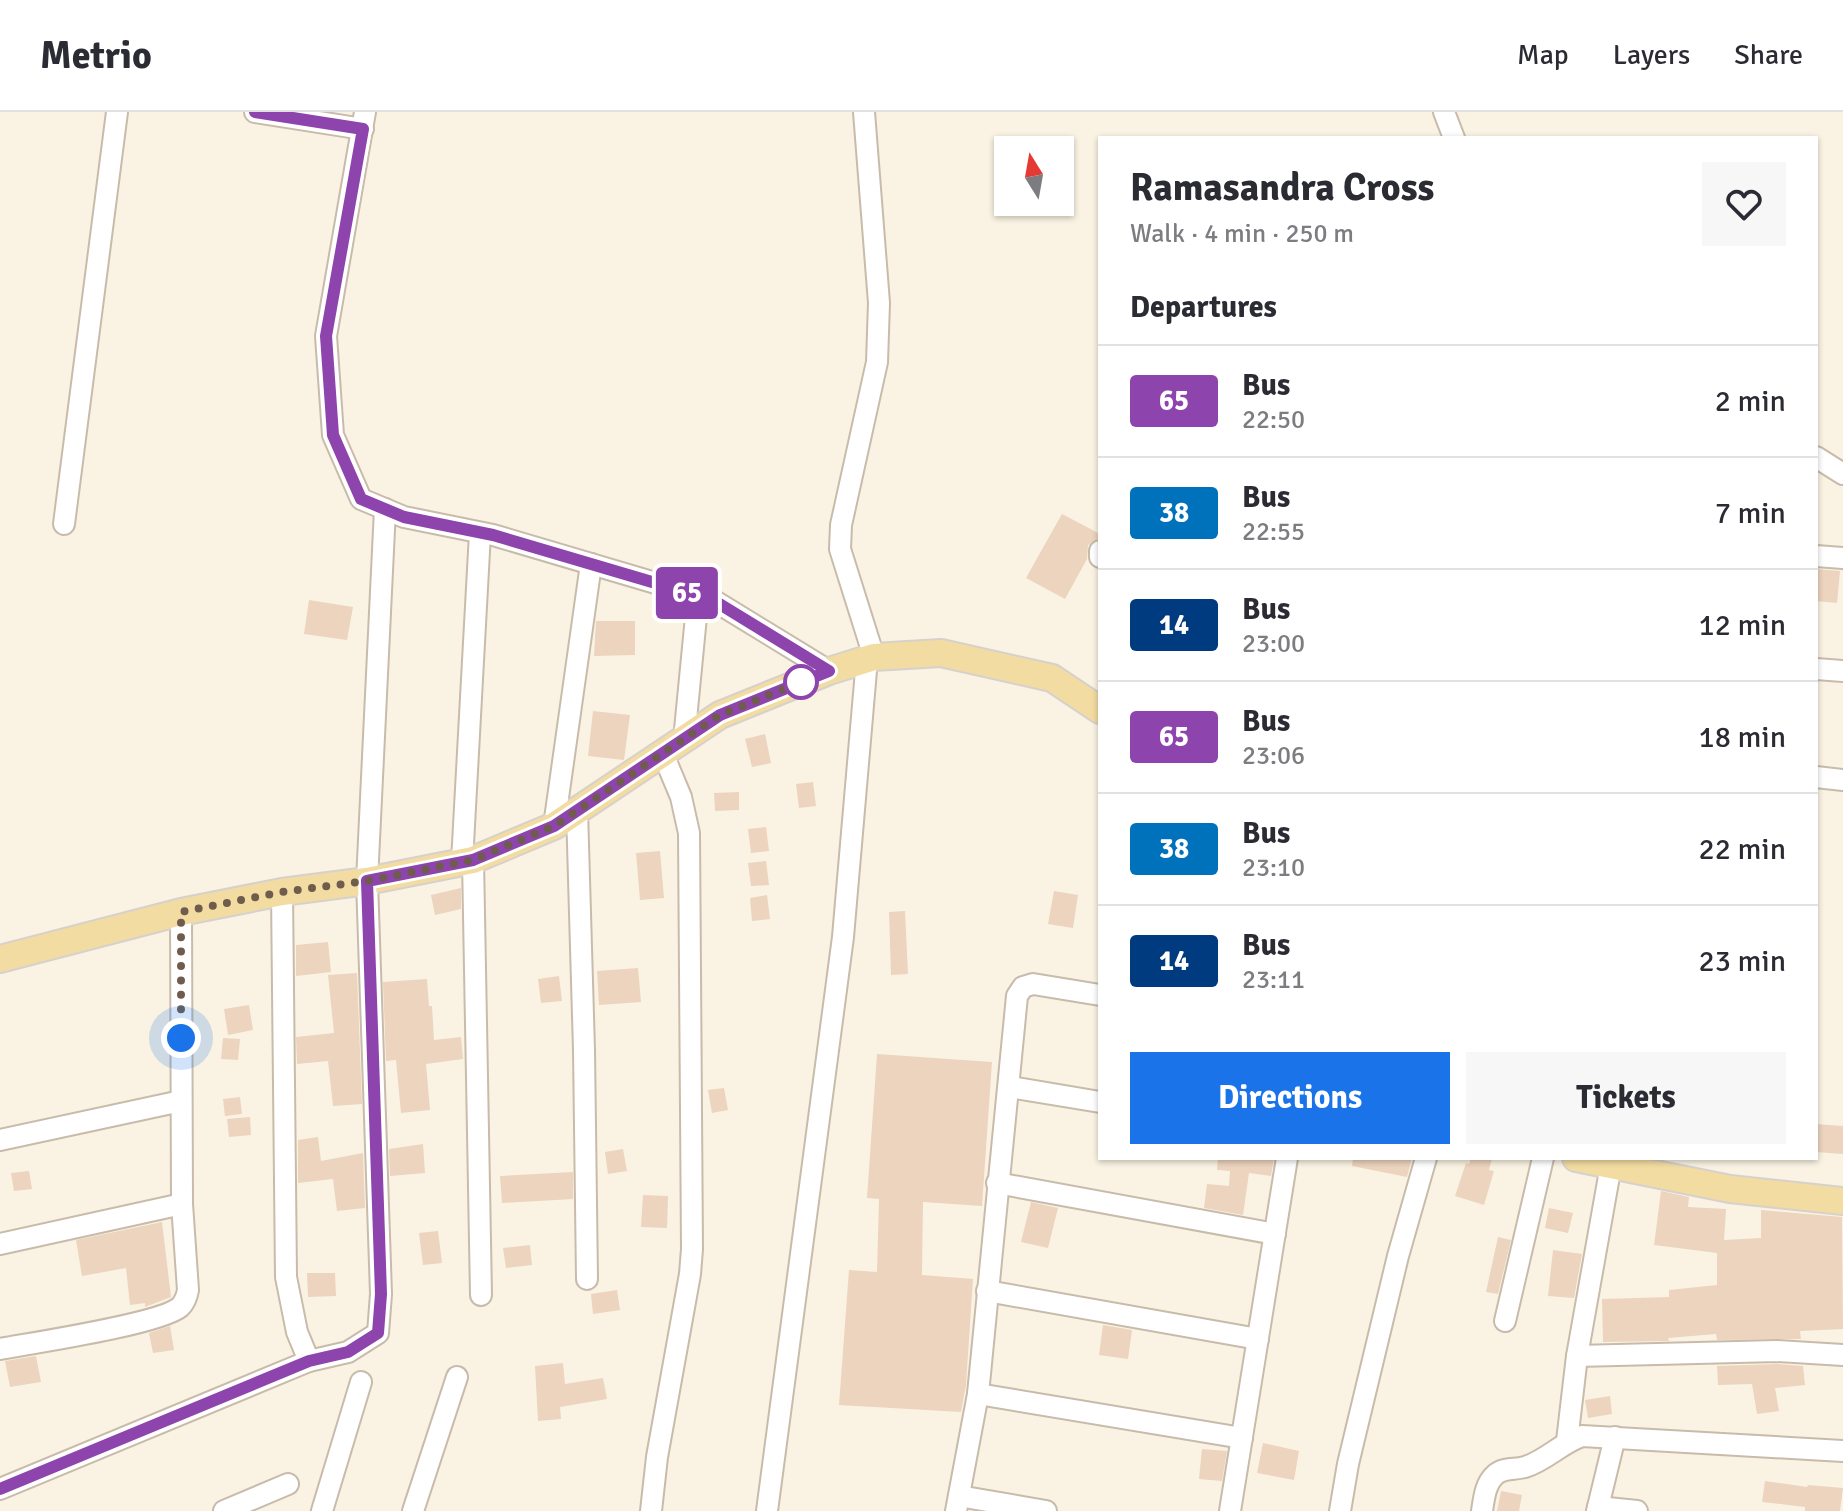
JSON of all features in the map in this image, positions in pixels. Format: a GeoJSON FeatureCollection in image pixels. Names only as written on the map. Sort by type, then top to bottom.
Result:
{"type":"FeatureCollection","features":[{"type":"Feature","properties":{"kind":"main road"},"geometry":{"type":"LineString","coordinates":[[0,959],[181,912],[468,861],[554,826],[720,715],[829,671],[871,658],[941,653],[1052,678],[1098,709]]}},
{"type":"Feature","properties":{"kind":"main road"},"geometry":{"type":"LineString","coordinates":[[1586,1160],[1730,1189],[1843,1201]]}},
{"type":"Feature","properties":{"kind":"street"},"geometry":{"type":"LineString","coordinates":[[64,524],[117,112]]}},
{"type":"Feature","properties":{"kind":"street"},"geometry":{"type":"LineString","coordinates":[[255,112],[364,120],[326,336],[333,435],[361,499],[404,517],[480,533],[713,600],[829,671]]}},
{"type":"Feature","properties":{"kind":"street"},"geometry":{"type":"LineString","coordinates":[[767,1511],[843,937],[871,658],[840,549],[841,525],[877,362],[879,303],[864,112]]}},
{"type":"Feature","properties":{"kind":"street"},"geometry":{"type":"LineString","coordinates":[[1444,112],[1453,136]]}},
{"type":"Feature","properties":{"kind":"street"},"geometry":{"type":"LineString","coordinates":[[1818,458],[1843,474]]}},
{"type":"Feature","properties":{"kind":"street"},"geometry":{"type":"LineString","coordinates":[[0,1489],[309,1361],[348,1352],[378,1333],[381,1294],[367,881],[385,509]]}},
{"type":"Feature","properties":{"kind":"street"},"geometry":{"type":"LineString","coordinates":[[480,533],[468,861],[481,1295]]}},
{"type":"Feature","properties":{"kind":"street"},"geometry":{"type":"LineString","coordinates":[[1818,556],[1843,558]]}},
{"type":"Feature","properties":{"kind":"street"},"geometry":{"type":"LineString","coordinates":[[554,826],[591,564]]}},
{"type":"Feature","properties":{"kind":"street"},"geometry":{"type":"LineString","coordinates":[[651,1511],[657,1457],[692,1249],[689,833],[673,747],[698,596]]}},
{"type":"Feature","properties":{"kind":"street"},"geometry":{"type":"LineString","coordinates":[[1818,669],[1843,671]]}},
{"type":"Feature","properties":{"kind":"street"},"geometry":{"type":"LineString","coordinates":[[1818,777],[1843,780]]}},
{"type":"Feature","properties":{"kind":"street"},"geometry":{"type":"LineString","coordinates":[[577,810],[587,1279]]}},
{"type":"Feature","properties":{"kind":"street"},"geometry":{"type":"LineString","coordinates":[[282,892],[286,1277],[297,1332],[309,1361]]}},
{"type":"Feature","properties":{"kind":"street"},"geometry":{"type":"LineString","coordinates":[[0,1349],[148,1319],[181,1306],[188,1290],[182,1204],[181,912]]}},
{"type":"Feature","properties":{"kind":"street"},"geometry":{"type":"LineString","coordinates":[[1046,1511],[957,1504],[978,1394],[1017,996],[1020,990],[1033,984],[1098,995]]}},
{"type":"Feature","properties":{"kind":"street"},"geometry":{"type":"LineString","coordinates":[[1010,1087],[1098,1102]]}},
{"type":"Feature","properties":{"kind":"street"},"geometry":{"type":"LineString","coordinates":[[0,1140],[181,1101]]}},
{"type":"Feature","properties":{"kind":"street"},"geometry":{"type":"LineString","coordinates":[[1230,1511],[1287,1160]]}},
{"type":"Feature","properties":{"kind":"street"},"geometry":{"type":"LineString","coordinates":[[1340,1511],[1348,1464],[1398,1256],[1425,1160]]}},
{"type":"Feature","properties":{"kind":"street"},"geometry":{"type":"LineString","coordinates":[[1505,1321],[1543,1160]]}},
{"type":"Feature","properties":{"kind":"street"},"geometry":{"type":"LineString","coordinates":[[1567,1441],[1577,1356],[1611,1165]]}},
{"type":"Feature","properties":{"kind":"street"},"geometry":{"type":"LineString","coordinates":[[997,1183],[1275,1234]]}},
{"type":"Feature","properties":{"kind":"street"},"geometry":{"type":"LineString","coordinates":[[0,1244],[182,1204]]}},
{"type":"Feature","properties":{"kind":"street"},"geometry":{"type":"LineString","coordinates":[[987,1291],[1258,1339]]}},
{"type":"Feature","properties":{"kind":"street"},"geometry":{"type":"LineString","coordinates":[[1577,1356],[1777,1351],[1843,1355]]}},
{"type":"Feature","properties":{"kind":"street"},"geometry":{"type":"LineString","coordinates":[[413,1511],[457,1377]]}},
{"type":"Feature","properties":{"kind":"street"},"geometry":{"type":"LineString","coordinates":[[322,1511],[361,1382]]}},
{"type":"Feature","properties":{"kind":"street"},"geometry":{"type":"LineString","coordinates":[[978,1394],[1242,1438]]}},
{"type":"Feature","properties":{"kind":"street"},"geometry":{"type":"LineString","coordinates":[[1482,1511],[1486,1490],[1493,1476],[1500,1471],[1526,1467],[1558,1450],[1567,1441],[1582,1436],[1843,1451]]}},
{"type":"Feature","properties":{"kind":"street"},"geometry":{"type":"LineString","coordinates":[[1615,1437],[1597,1509],[1637,1511]]}},
{"type":"Feature","properties":{"kind":"street"},"geometry":{"type":"LineString","coordinates":[[224,1511],[288,1484]]}},
{"type":"Feature","properties":{"kind":"building"},"geometry":{"type":"Polygon","coordinates":[[[1062,514],[1098,533],[1098,539],[1088,545],[1087,559],[1065,599],[1026,578],[1062,514]]]}},
{"type":"Feature","properties":{"kind":"building"},"geometry":{"type":"Polygon","coordinates":[[[1818,569],[1840,571],[1837,603],[1818,601],[1818,569]]]}},
{"type":"Feature","properties":{"kind":"building"},"geometry":{"type":"Polygon","coordinates":[[[309,600],[353,607],[347,640],[304,634],[309,600]]]}},
{"type":"Feature","properties":{"kind":"building"},"geometry":{"type":"Polygon","coordinates":[[[596,621],[635,621],[635,655],[594,656],[596,621]]]}},
{"type":"Feature","properties":{"kind":"building"},"geometry":{"type":"Polygon","coordinates":[[[593,711],[630,715],[624,760],[588,756],[593,711]]]}},
{"type":"Feature","properties":{"kind":"building"},"geometry":{"type":"Polygon","coordinates":[[[765,734],[771,763],[752,767],[745,739],[765,734]]]}},
{"type":"Feature","properties":{"kind":"building"},"geometry":{"type":"Polygon","coordinates":[[[813,782],[816,806],[799,808],[796,784],[813,782]]]}},
{"type":"Feature","properties":{"kind":"building"},"geometry":{"type":"Polygon","coordinates":[[[739,792],[739,810],[715,811],[714,793],[739,792]]]}},
{"type":"Feature","properties":{"kind":"building"},"geometry":{"type":"Polygon","coordinates":[[[766,827],[769,851],[751,853],[748,829],[766,827]]]}},
{"type":"Feature","properties":{"kind":"building"},"geometry":{"type":"Polygon","coordinates":[[[660,851],[664,898],[640,900],[636,853],[660,851]]]}},
{"type":"Feature","properties":{"kind":"building"},"geometry":{"type":"Polygon","coordinates":[[[766,861],[769,885],[751,886],[748,863],[766,861]]]}},
{"type":"Feature","properties":{"kind":"building"},"geometry":{"type":"Polygon","coordinates":[[[461,888],[461,909],[435,915],[431,895],[461,888]]]}},
{"type":"Feature","properties":{"kind":"building"},"geometry":{"type":"Polygon","coordinates":[[[1054,891],[1078,895],[1073,928],[1048,924],[1054,891]]]}},
{"type":"Feature","properties":{"kind":"building"},"geometry":{"type":"Polygon","coordinates":[[[767,895],[770,919],[752,921],[750,898],[767,895]]]}},
{"type":"Feature","properties":{"kind":"building"},"geometry":{"type":"Polygon","coordinates":[[[905,911],[908,974],[891,975],[889,912],[905,911]]]}},
{"type":"Feature","properties":{"kind":"building"},"geometry":{"type":"Polygon","coordinates":[[[328,942],[331,972],[296,976],[296,945],[328,942]]]}},
{"type":"Feature","properties":{"kind":"building"},"geometry":{"type":"Polygon","coordinates":[[[638,968],[641,1002],[599,1005],[597,971],[638,968]]]}},
{"type":"Feature","properties":{"kind":"building"},"geometry":{"type":"Polygon","coordinates":[[[357,973],[362,1104],[333,1106],[328,1061],[297,1064],[296,1037],[334,1033],[328,975],[357,973]]]}},
{"type":"Feature","properties":{"kind":"building"},"geometry":{"type":"Polygon","coordinates":[[[559,976],[562,1001],[541,1003],[538,979],[559,976]]]}},
{"type":"Feature","properties":{"kind":"building"},"geometry":{"type":"Polygon","coordinates":[[[427,979],[434,1040],[461,1037],[463,1059],[426,1064],[430,1110],[401,1113],[396,1060],[386,1061],[383,982],[427,979]]]}},
{"type":"Feature","properties":{"kind":"building"},"geometry":{"type":"Polygon","coordinates":[[[249,1005],[253,1030],[228,1035],[224,1009],[249,1005]]]}},
{"type":"Feature","properties":{"kind":"building"},"geometry":{"type":"Polygon","coordinates":[[[223,1038],[240,1039],[238,1060],[221,1059],[223,1038]]]}},
{"type":"Feature","properties":{"kind":"building"},"geometry":{"type":"Polygon","coordinates":[[[877,1054],[992,1062],[982,1206],[923,1202],[922,1275],[973,1279],[966,1385],[961,1412],[839,1405],[849,1270],[877,1272],[879,1199],[867,1198],[877,1054]]]}},
{"type":"Feature","properties":{"kind":"building"},"geometry":{"type":"Polygon","coordinates":[[[724,1088],[728,1110],[712,1113],[708,1090],[724,1088]]]}},
{"type":"Feature","properties":{"kind":"building"},"geometry":{"type":"Polygon","coordinates":[[[240,1097],[242,1114],[225,1116],[223,1099],[240,1097]]]}},
{"type":"Feature","properties":{"kind":"building"},"geometry":{"type":"Polygon","coordinates":[[[250,1117],[251,1135],[229,1137],[227,1119],[250,1117]]]}},
{"type":"Feature","properties":{"kind":"building"},"geometry":{"type":"Polygon","coordinates":[[[1818,1124],[1843,1126],[1843,1154],[1818,1152],[1818,1124]]]}},
{"type":"Feature","properties":{"kind":"building"},"geometry":{"type":"Polygon","coordinates":[[[318,1137],[321,1161],[363,1153],[365,1208],[337,1211],[333,1179],[298,1183],[298,1140],[318,1137]]]}},
{"type":"Feature","properties":{"kind":"building"},"geometry":{"type":"Polygon","coordinates":[[[423,1144],[425,1173],[390,1176],[389,1149],[423,1144]]]}},
{"type":"Feature","properties":{"kind":"building"},"geometry":{"type":"Polygon","coordinates":[[[623,1149],[627,1171],[608,1174],[605,1152],[623,1149]]]}},
{"type":"Feature","properties":{"kind":"building"},"geometry":{"type":"Polygon","coordinates":[[[1218,1160],[1274,1160],[1271,1176],[1249,1173],[1243,1215],[1204,1208],[1207,1184],[1229,1186],[1230,1171],[1217,1170],[1218,1160]]]}},
{"type":"Feature","properties":{"kind":"building"},"geometry":{"type":"Polygon","coordinates":[[[1353,1160],[1411,1160],[1407,1177],[1352,1166],[1353,1160]]]}},
{"type":"Feature","properties":{"kind":"building"},"geometry":{"type":"Polygon","coordinates":[[[1470,1160],[1492,1160],[1489,1170],[1494,1171],[1484,1205],[1455,1196],[1466,1163],[1469,1164],[1470,1160]]]}},
{"type":"Feature","properties":{"kind":"building"},"geometry":{"type":"Polygon","coordinates":[[[29,1171],[32,1189],[14,1191],[11,1173],[29,1171]]]}},
{"type":"Feature","properties":{"kind":"building"},"geometry":{"type":"Polygon","coordinates":[[[573,1172],[573,1199],[502,1203],[500,1176],[573,1172]]]}},
{"type":"Feature","properties":{"kind":"building"},"geometry":{"type":"Polygon","coordinates":[[[1661,1191],[1689,1197],[1688,1207],[1726,1209],[1724,1240],[1761,1238],[1761,1210],[1842,1217],[1843,1329],[1800,1331],[1801,1339],[1717,1340],[1716,1334],[1668,1338],[1669,1341],[1603,1342],[1602,1299],[1669,1297],[1669,1290],[1717,1285],[1717,1253],[1654,1245],[1661,1191]]]}},
{"type":"Feature","properties":{"kind":"building"},"geometry":{"type":"Polygon","coordinates":[[[643,1195],[668,1196],[667,1228],[641,1227],[643,1195]]]}},
{"type":"Feature","properties":{"kind":"building"},"geometry":{"type":"Polygon","coordinates":[[[1031,1202],[1058,1208],[1048,1248],[1021,1242],[1031,1202]]]}},
{"type":"Feature","properties":{"kind":"building"},"geometry":{"type":"Polygon","coordinates":[[[1549,1208],[1573,1213],[1568,1233],[1545,1228],[1549,1208]]]}},
{"type":"Feature","properties":{"kind":"building"},"geometry":{"type":"Polygon","coordinates":[[[162,1222],[171,1297],[145,1307],[145,1303],[130,1305],[126,1268],[82,1276],[76,1240],[162,1222]]]}},
{"type":"Feature","properties":{"kind":"building"},"geometry":{"type":"Polygon","coordinates":[[[438,1231],[442,1263],[423,1265],[419,1233],[438,1231]]]}},
{"type":"Feature","properties":{"kind":"building"},"geometry":{"type":"Polygon","coordinates":[[[1498,1237],[1511,1240],[1498,1294],[1486,1292],[1498,1237]]]}},
{"type":"Feature","properties":{"kind":"building"},"geometry":{"type":"Polygon","coordinates":[[[530,1245],[532,1265],[506,1268],[503,1248],[530,1245]]]}},
{"type":"Feature","properties":{"kind":"building"},"geometry":{"type":"Polygon","coordinates":[[[1553,1250],[1582,1254],[1574,1298],[1548,1296],[1553,1250]]]}},
{"type":"Feature","properties":{"kind":"building"},"geometry":{"type":"Polygon","coordinates":[[[307,1273],[335,1273],[336,1296],[308,1297],[307,1273]]]}},
{"type":"Feature","properties":{"kind":"building"},"geometry":{"type":"Polygon","coordinates":[[[617,1290],[620,1310],[593,1314],[591,1294],[617,1290]]]}},
{"type":"Feature","properties":{"kind":"building"},"geometry":{"type":"Polygon","coordinates":[[[1103,1325],[1132,1330],[1128,1359],[1099,1355],[1103,1325]]]}},
{"type":"Feature","properties":{"kind":"building"},"geometry":{"type":"Polygon","coordinates":[[[170,1326],[174,1350],[153,1353],[149,1333],[170,1326]]]}},
{"type":"Feature","properties":{"kind":"building"},"geometry":{"type":"Polygon","coordinates":[[[36,1356],[41,1382],[10,1387],[5,1361],[36,1356]]]}},
{"type":"Feature","properties":{"kind":"building"},"geometry":{"type":"Polygon","coordinates":[[[563,1363],[565,1384],[603,1378],[607,1399],[560,1407],[561,1419],[538,1421],[535,1366],[563,1363]]]}},
{"type":"Feature","properties":{"kind":"building"},"geometry":{"type":"Polygon","coordinates":[[[1717,1366],[1803,1366],[1805,1385],[1775,1388],[1779,1411],[1757,1414],[1752,1384],[1718,1385],[1717,1366]]]}},
{"type":"Feature","properties":{"kind":"building"},"geometry":{"type":"Polygon","coordinates":[[[1610,1396],[1612,1414],[1588,1418],[1585,1400],[1610,1396]]]}},
{"type":"Feature","properties":{"kind":"building"},"geometry":{"type":"Polygon","coordinates":[[[1263,1443],[1299,1451],[1294,1480],[1257,1473],[1263,1443]]]}},
{"type":"Feature","properties":{"kind":"building"},"geometry":{"type":"Polygon","coordinates":[[[1202,1449],[1227,1451],[1222,1481],[1199,1479],[1202,1449]]]}},
{"type":"Feature","properties":{"kind":"building"},"geometry":{"type":"Polygon","coordinates":[[[1765,1481],[1843,1488],[1840,1511],[1805,1511],[1805,1507],[1762,1502],[1765,1481]]]}},
{"type":"Feature","properties":{"kind":"building"},"geometry":{"type":"Polygon","coordinates":[[[1501,1491],[1522,1495],[1519,1511],[1497,1511],[1501,1491]]]}},
{"type":"Feature","properties":{"kind":"bus line","name":"65"},"geometry":{"type":"LineString","coordinates":[[0,1489],[309,1361],[348,1352],[378,1333],[381,1294],[367,881],[473,860],[554,826],[720,715],[829,671],[713,600],[493,535],[404,517],[361,499],[333,435],[326,336],[363,129],[255,112]]}},
{"type":"Feature","properties":{"kind":"route"},"geometry":{"type":"LineString","coordinates":[[181,1038],[181,912],[473,860],[554,826],[720,715],[801,682]]}}]}
